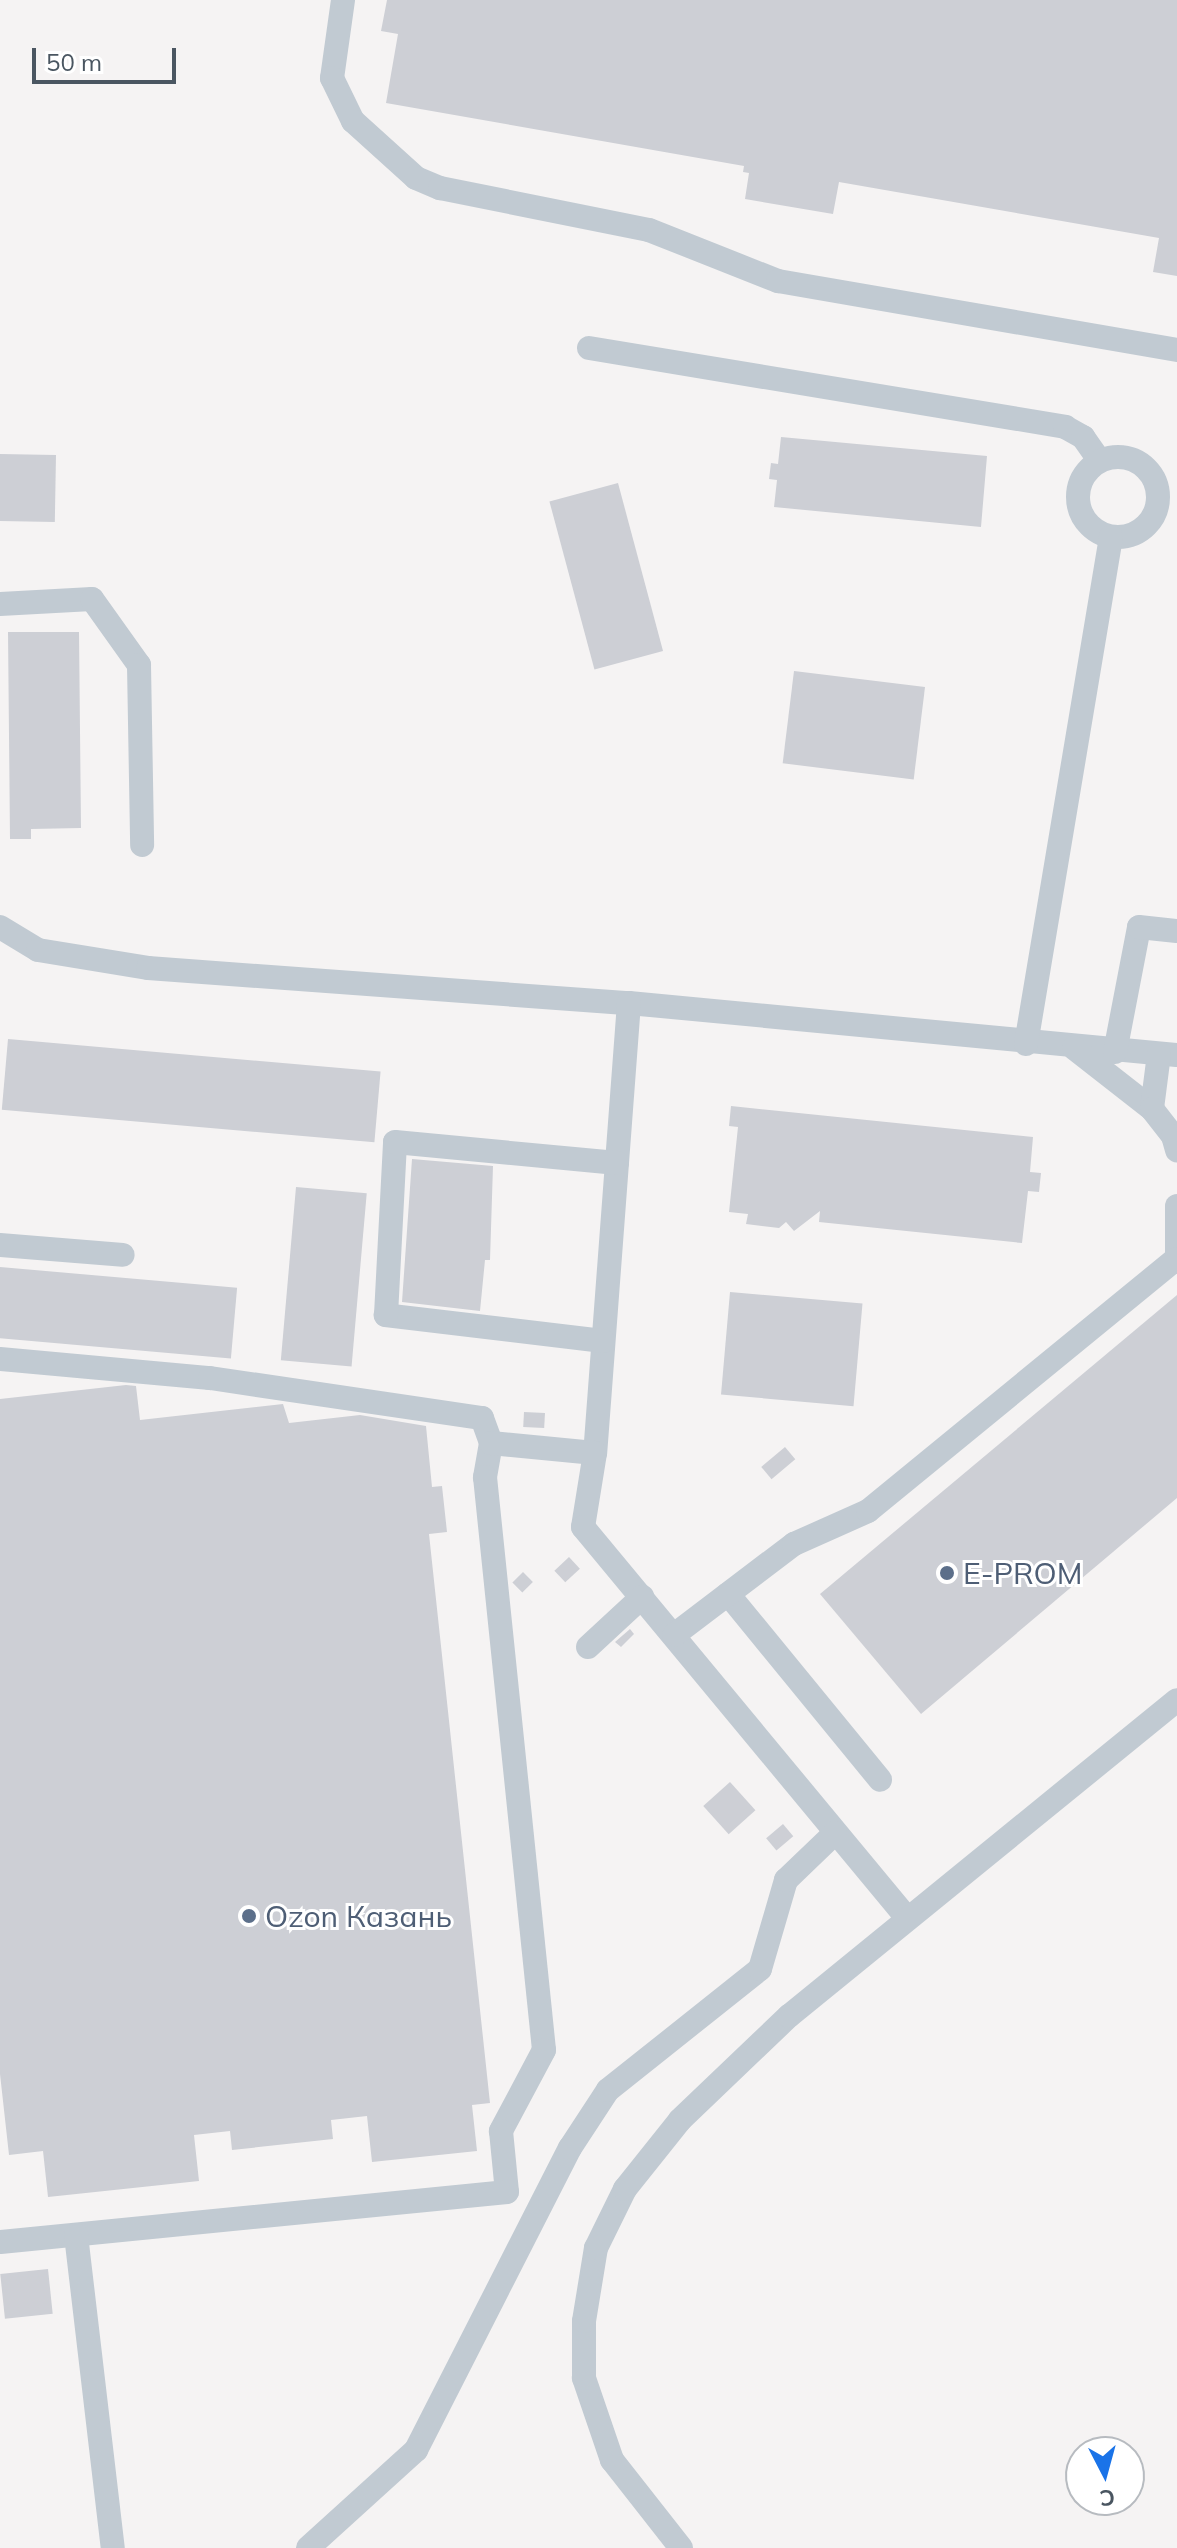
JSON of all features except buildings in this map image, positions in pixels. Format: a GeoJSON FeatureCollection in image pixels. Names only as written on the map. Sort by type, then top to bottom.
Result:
{"type":"FeatureCollection","features":[{"type":"Feature","properties":{"kind":"street"},"geometry":{"type":"LineString","coordinates":[[343,0],[332,78],[353,121],[416,178],[440,188],[649,230],[778,281],[1177,350]]}},
{"type":"Feature","properties":{"kind":"street"},"geometry":{"type":"LineString","coordinates":[[589,348],[1065,427],[1083,437],[1100,461]]}},
{"type":"Feature","properties":{"kind":"street"},"geometry":{"type":"LineString","coordinates":[[1121,456],[1141,464],[1157,491],[1150,522],[1133,534],[1111,537],[1093,529],[1079,503],[1085,474],[1100,461],[1121,456]]}},
{"type":"Feature","properties":{"kind":"street"},"geometry":{"type":"LineString","coordinates":[[1026,1044],[1028,1004],[1111,537]]}},
{"type":"Feature","properties":{"kind":"street"},"geometry":{"type":"LineString","coordinates":[[0,604],[92,599],[139,665],[142,845]]}},
{"type":"Feature","properties":{"kind":"street"},"geometry":{"type":"LineString","coordinates":[[0,927],[38,950],[148,968],[629,1003],[1026,1044],[1168,1054],[1152,1109]]}},
{"type":"Feature","properties":{"kind":"street"},"geometry":{"type":"LineString","coordinates":[[1115,1052],[1139,927],[1177,931]]}},
{"type":"Feature","properties":{"kind":"street"},"geometry":{"type":"LineString","coordinates":[[629,1003],[595,1453],[583,1527],[907,1918]]}},
{"type":"Feature","properties":{"kind":"street"},"geometry":{"type":"LineString","coordinates":[[1074,1048],[1152,1109],[1173,1136],[1177,1150]]}},
{"type":"Feature","properties":{"kind":"street"},"geometry":{"type":"LineString","coordinates":[[603,1341],[386,1315],[395,1142],[617,1163]]}},
{"type":"Feature","properties":{"kind":"street"},"geometry":{"type":"LineString","coordinates":[[674,1635],[794,1544],[868,1511],[1176,1261],[1177,1206]]}},
{"type":"Feature","properties":{"kind":"street"},"geometry":{"type":"LineString","coordinates":[[0,1245],[123,1255]]}},
{"type":"Feature","properties":{"kind":"street"},"geometry":{"type":"LineString","coordinates":[[0,1359],[210,1378],[482,1418],[491,1443],[485,1477],[544,2050],[501,2131],[507,2192],[0,2242]]}},
{"type":"Feature","properties":{"kind":"street"},"geometry":{"type":"LineString","coordinates":[[491,1443],[595,1453]]}},
{"type":"Feature","properties":{"kind":"street"},"geometry":{"type":"LineString","coordinates":[[728,1594],[880,1780]]}},
{"type":"Feature","properties":{"kind":"street"},"geometry":{"type":"LineString","coordinates":[[588,1647],[642,1597]]}},
{"type":"Feature","properties":{"kind":"street"},"geometry":{"type":"LineString","coordinates":[[681,2548],[612,2460],[584,2378],[584,2321],[596,2248],[625,2189],[680,2120],[789,2016],[1177,1700]]}},
{"type":"Feature","properties":{"kind":"street"},"geometry":{"type":"LineString","coordinates":[[308,2548],[416,2450],[570,2148],[608,2090],[760,1969],[786,1880],[835,1833]]}},
{"type":"Feature","properties":{"kind":"street"},"geometry":{"type":"LineString","coordinates":[[76,2235],[113,2548]]}},
{"type":"Feature","properties":{"kind":"place","name":"E-PROM"},"geometry":{"type":"Point","coordinates":[947,1573]}},
{"type":"Feature","properties":{"kind":"place","name":"Ozon Казань"},"geometry":{"type":"Point","coordinates":[249,1916]}}]}
